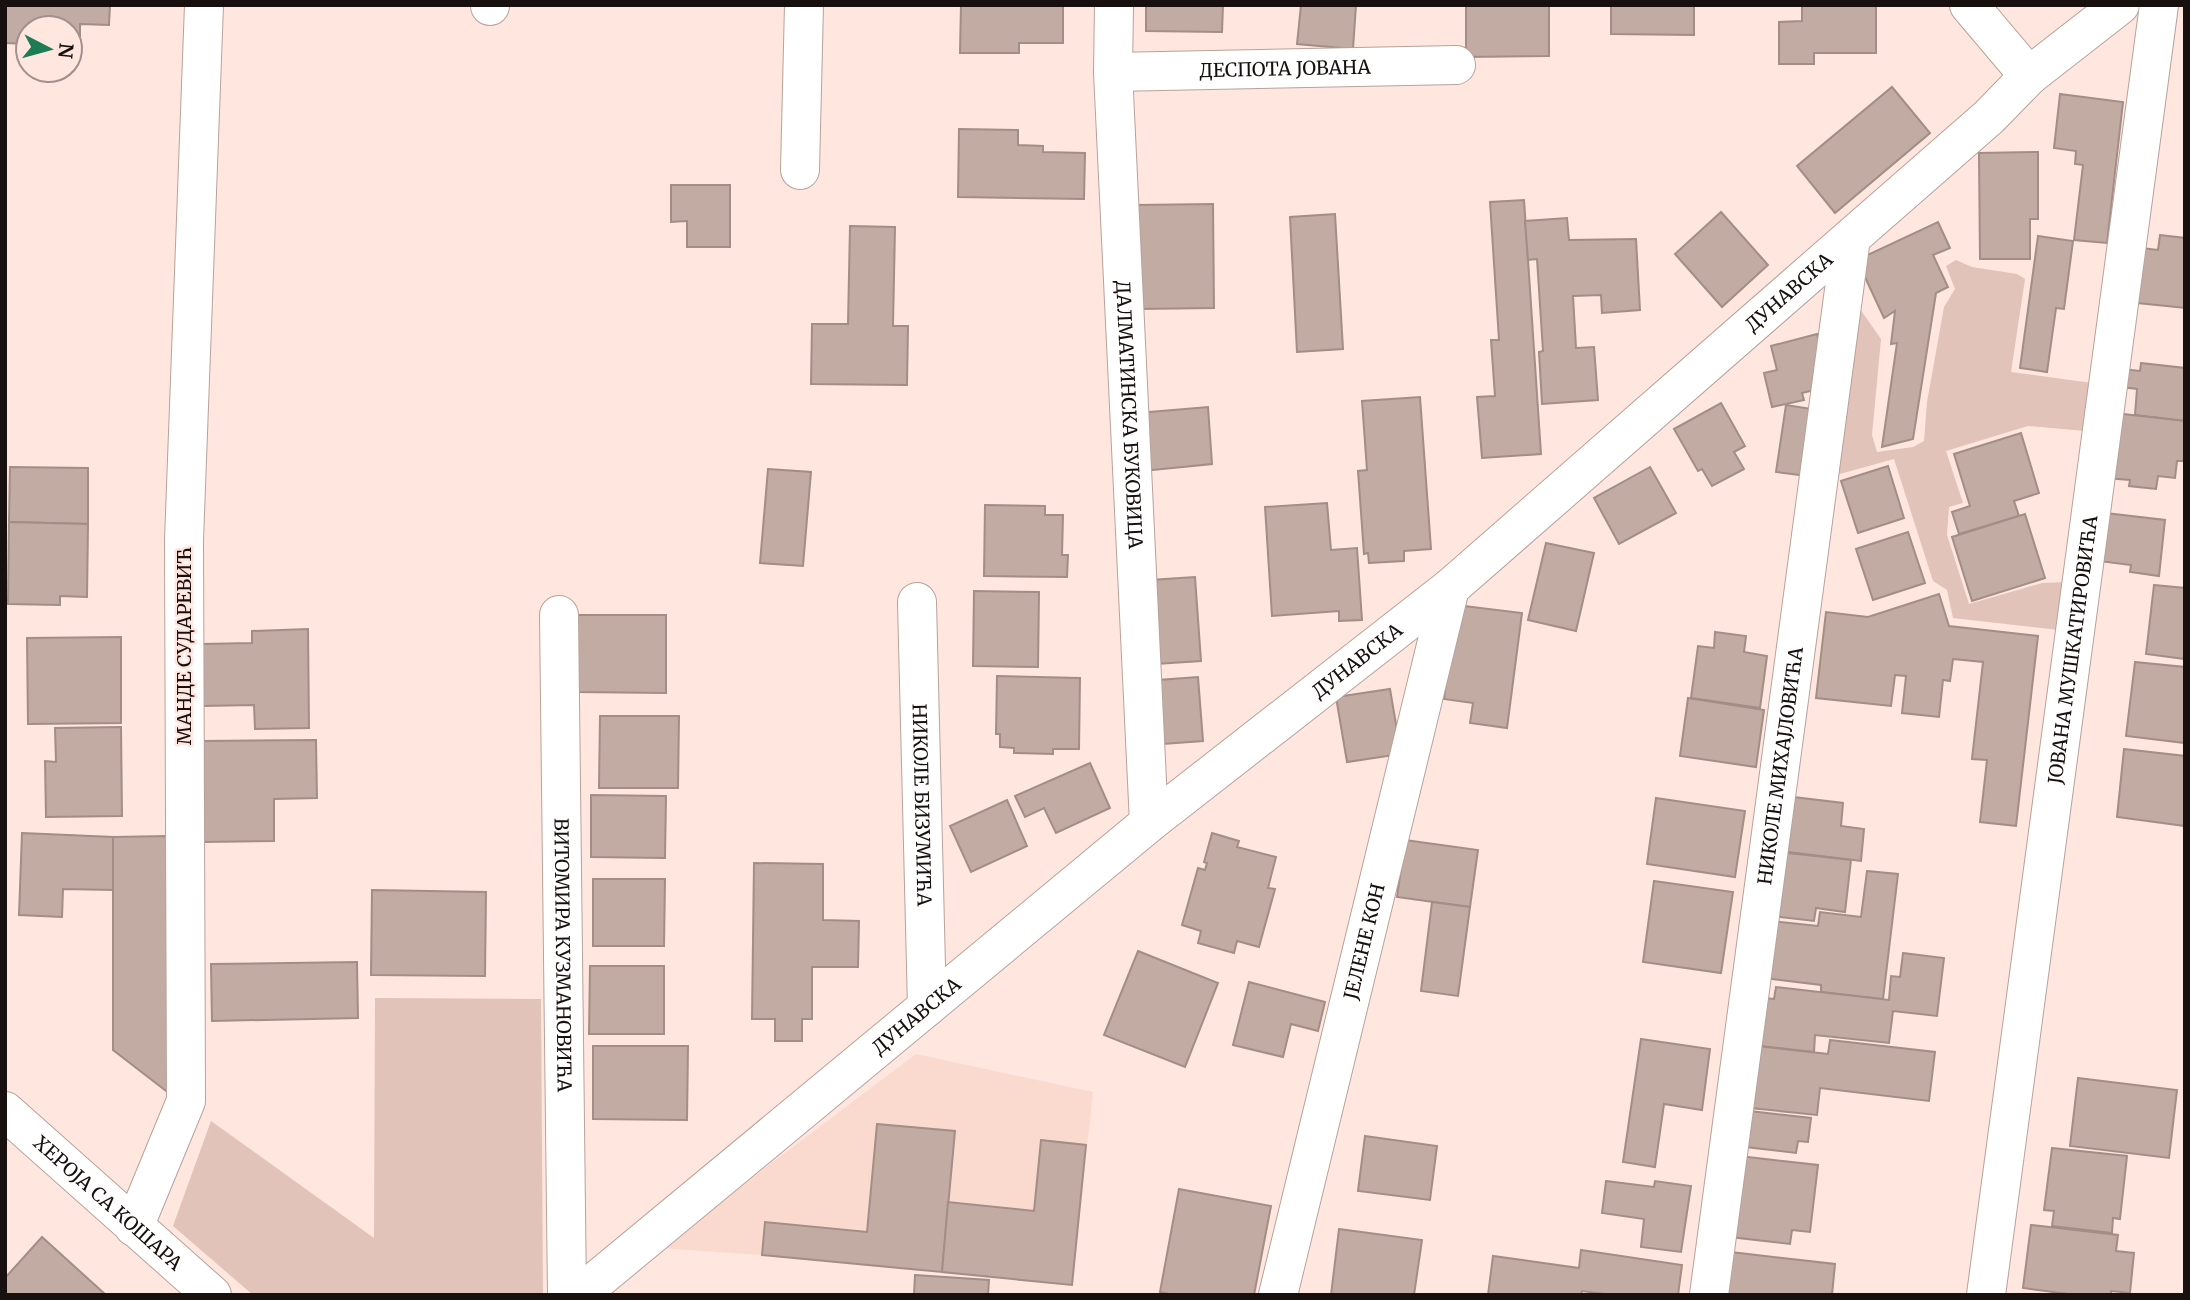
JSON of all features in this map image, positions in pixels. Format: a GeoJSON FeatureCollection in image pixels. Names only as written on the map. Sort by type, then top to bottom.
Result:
{"type":"FeatureCollection","features":[{"type":"Feature","properties":{"kind":"street","name":"МАНДЕ СУДАРЕВИЋ"},"geometry":{"type":"LineString","coordinates":[[134,1227],[186,1101],[184,540],[204,5]]}},
{"type":"Feature","properties":{"kind":"street"},"geometry":{"type":"LineString","coordinates":[[800,170],[804,5]]}},
{"type":"Feature","properties":{"kind":"street","name":"ДАЛМАТИНСКА БУКОВИЦА"},"geometry":{"type":"LineString","coordinates":[[1114,5],[1112,72],[1149,823]]}},
{"type":"Feature","properties":{"kind":"street"},"geometry":{"type":"LineString","coordinates":[[1969,5],[2029,76]]}},
{"type":"Feature","properties":{"kind":"street","name":"ДУНАВСКА"},"geometry":{"type":"LineString","coordinates":[[579,1295],[1149,823],[1450,588],[1989,117],[2029,76],[2120,5]]}},
{"type":"Feature","properties":{"kind":"street","name":"ЈОВАНА МУШКАТИРОВИЋА"},"geometry":{"type":"LineString","coordinates":[[1986,1295],[2159,5]]}},
{"type":"Feature","properties":{"kind":"street","name":"ДЕСПОТА ЈОВАНА"},"geometry":{"type":"LineString","coordinates":[[1112,72],[1456,65]]}},
{"type":"Feature","properties":{"kind":"street","name":"НИКОЛЕ МИХАЈЛОВИЋА"},"geometry":{"type":"LineString","coordinates":[[1709,1295],[1851,237]]}},
{"type":"Feature","properties":{"kind":"street","name":"ЈЕЛЕНЕ КОН"},"geometry":{"type":"LineString","coordinates":[[1278,1295],[1450,588]]}},
{"type":"Feature","properties":{"kind":"street","name":"НИКОЛЕ БИЗУМИЋА"},"geometry":{"type":"LineString","coordinates":[[917,602],[927,1007]]}},
{"type":"Feature","properties":{"kind":"street","name":"ВИТОМИРА КУЗМАНОВИЋА"},"geometry":{"type":"LineString","coordinates":[[559,615],[567,1295]]}},
{"type":"Feature","properties":{"kind":"street","name":"ХЕРОЈА СА КОШАРА"},"geometry":{"type":"LineString","coordinates":[[5,1111],[212,1295]]}},
{"type":"Feature","properties":{"kind":"shaded area"},"geometry":{"type":"Polygon","coordinates":[[[1956,260],[1972,267],[2017,274],[2025,279],[2011,372],[2092,383],[2085,431],[2028,426],[1946,451],[1963,503],[1949,507],[1947,535],[1969,604],[2042,583],[2066,582],[2059,630],[1953,618],[1947,590],[1933,581],[1894,459],[1829,477],[1853,299],[1881,339],[1872,435],[1877,452],[1913,447],[1924,441],[1927,402],[1944,307],[1955,289],[1946,266],[1956,260]]]}},
{"type":"Feature","properties":{"kind":"shaded area"},"geometry":{"type":"Polygon","coordinates":[[[375,998],[541,999],[543,1295],[253,1295],[173,1226],[211,1121],[374,1238],[375,998]]]}},
{"type":"Feature","properties":{"kind":"shaded area"},"geometry":{"type":"Polygon","coordinates":[[[916,1054],[1093,1092],[1072,1285],[762,1255],[659,1248],[916,1054]]]}},
{"type":"Feature","properties":{"kind":"building"},"geometry":{"type":"Polygon","coordinates":[[[5,5],[110,5],[109,25],[84,24],[84,14],[14,14],[14,43],[5,43],[5,5]]]}},
{"type":"Feature","properties":{"kind":"building"},"geometry":{"type":"Polygon","coordinates":[[[961,5],[1063,5],[1063,43],[1019,43],[1019,53],[960,53],[961,5]]]}},
{"type":"Feature","properties":{"kind":"building"},"geometry":{"type":"Polygon","coordinates":[[[1146,5],[1223,5],[1222,32],[1146,31],[1146,5]]]}},
{"type":"Feature","properties":{"kind":"building"},"geometry":{"type":"Polygon","coordinates":[[[1301,5],[1356,5],[1353,49],[1297,44],[1301,5]]]}},
{"type":"Feature","properties":{"kind":"building"},"geometry":{"type":"Polygon","coordinates":[[[1466,5],[1549,5],[1549,56],[1466,57],[1466,5]]]}},
{"type":"Feature","properties":{"kind":"building"},"geometry":{"type":"Polygon","coordinates":[[[1611,5],[1694,5],[1694,35],[1611,34],[1611,5]]]}},
{"type":"Feature","properties":{"kind":"building"},"geometry":{"type":"Polygon","coordinates":[[[1802,5],[1876,5],[1876,53],[1814,53],[1814,64],[1779,64],[1779,22],[1802,21],[1802,5]]]}},
{"type":"Feature","properties":{"kind":"building"},"geometry":{"type":"Polygon","coordinates":[[[1892,87],[1930,133],[1835,213],[1797,166],[1892,87]]]}},
{"type":"Feature","properties":{"kind":"building"},"geometry":{"type":"Polygon","coordinates":[[[2060,94],[2123,102],[2107,243],[2074,240],[2083,165],[2075,164],[2076,151],[2054,148],[2060,94]]]}},
{"type":"Feature","properties":{"kind":"building"},"geometry":{"type":"Polygon","coordinates":[[[959,129],[1018,130],[1018,145],[1043,146],[1043,152],[1085,153],[1084,199],[958,197],[959,129]]]}},
{"type":"Feature","properties":{"kind":"building"},"geometry":{"type":"Polygon","coordinates":[[[2038,152],[2038,219],[2030,219],[2030,259],[1980,259],[1979,153],[2038,152]]]}},
{"type":"Feature","properties":{"kind":"building"},"geometry":{"type":"Polygon","coordinates":[[[671,185],[730,185],[730,247],[687,247],[687,221],[671,222],[671,185]]]}},
{"type":"Feature","properties":{"kind":"building"},"geometry":{"type":"Polygon","coordinates":[[[1524,200],[1541,454],[1482,458],[1477,397],[1495,396],[1491,340],[1499,340],[1490,202],[1524,200]]]}},
{"type":"Feature","properties":{"kind":"building"},"geometry":{"type":"Polygon","coordinates":[[[1213,204],[1214,308],[1138,309],[1136,205],[1213,204]]]}},
{"type":"Feature","properties":{"kind":"building"},"geometry":{"type":"Polygon","coordinates":[[[1721,212],[1768,265],[1722,307],[1675,254],[1721,212]]]}},
{"type":"Feature","properties":{"kind":"building"},"geometry":{"type":"Polygon","coordinates":[[[1335,214],[1343,349],[1297,352],[1290,217],[1335,214]]]}},
{"type":"Feature","properties":{"kind":"building"},"geometry":{"type":"Polygon","coordinates":[[[1567,218],[1569,240],[1636,239],[1640,310],[1602,313],[1601,295],[1573,296],[1576,348],[1594,347],[1598,400],[1542,404],[1539,352],[1543,351],[1537,259],[1528,260],[1525,221],[1567,218]]]}},
{"type":"Feature","properties":{"kind":"building"},"geometry":{"type":"Polygon","coordinates":[[[1938,222],[1950,248],[1933,255],[1948,287],[1936,293],[1913,439],[1882,447],[1897,343],[1891,344],[1895,311],[1884,318],[1857,260],[1938,222]]]}},
{"type":"Feature","properties":{"kind":"building"},"geometry":{"type":"Polygon","coordinates":[[[850,226],[895,227],[893,326],[908,326],[907,385],[811,384],[812,324],[848,324],[850,226]]]}},
{"type":"Feature","properties":{"kind":"building"},"geometry":{"type":"Polygon","coordinates":[[[2160,235],[2185,238],[2185,308],[2128,302],[2134,247],[2158,250],[2160,235]]]}},
{"type":"Feature","properties":{"kind":"building"},"geometry":{"type":"Polygon","coordinates":[[[2038,236],[2073,241],[2064,309],[2056,308],[2047,372],[2020,368],[2038,236]]]}},
{"type":"Feature","properties":{"kind":"building"},"geometry":{"type":"Polygon","coordinates":[[[1817,334],[1830,386],[1802,393],[1804,400],[1772,407],[1764,373],[1777,370],[1771,346],[1817,334]]]}},
{"type":"Feature","properties":{"kind":"building"},"geometry":{"type":"Polygon","coordinates":[[[2141,363],[2185,368],[2185,421],[2135,415],[2137,389],[2112,386],[2114,368],[2140,371],[2141,363]]]}},
{"type":"Feature","properties":{"kind":"building"},"geometry":{"type":"Polygon","coordinates":[[[1420,397],[1431,549],[1404,551],[1404,561],[1369,563],[1368,553],[1364,554],[1358,471],[1367,470],[1362,401],[1420,397]]]}},
{"type":"Feature","properties":{"kind":"building"},"geometry":{"type":"Polygon","coordinates":[[[1721,403],[1745,446],[1734,452],[1744,469],[1712,486],[1702,469],[1698,471],[1674,429],[1721,403]]]}},
{"type":"Feature","properties":{"kind":"building"},"geometry":{"type":"Polygon","coordinates":[[[1786,405],[1824,411],[1814,477],[1776,472],[1786,405]]]}},
{"type":"Feature","properties":{"kind":"building"},"geometry":{"type":"Polygon","coordinates":[[[1208,407],[1212,464],[1143,471],[1138,413],[1208,407]]]}},
{"type":"Feature","properties":{"kind":"building"},"geometry":{"type":"Polygon","coordinates":[[[2114,413],[2185,421],[2185,461],[2177,461],[2175,478],[2158,476],[2156,489],[2129,486],[2130,480],[2106,478],[2114,413]]]}},
{"type":"Feature","properties":{"kind":"building"},"geometry":{"type":"Polygon","coordinates":[[[2021,433],[2039,493],[2014,501],[2019,516],[1959,534],[1952,512],[1970,506],[1954,454],[2021,433]]]}},
{"type":"Feature","properties":{"kind":"building"},"geometry":{"type":"Polygon","coordinates":[[[1888,466],[1904,518],[1858,533],[1841,481],[1888,466]]]}},
{"type":"Feature","properties":{"kind":"building"},"geometry":{"type":"Polygon","coordinates":[[[10,467],[88,468],[88,524],[9,522],[10,467]]]}},
{"type":"Feature","properties":{"kind":"building"},"geometry":{"type":"Polygon","coordinates":[[[1650,467],[1676,513],[1619,544],[1594,498],[1650,467]]]}},
{"type":"Feature","properties":{"kind":"building"},"geometry":{"type":"Polygon","coordinates":[[[768,469],[811,472],[803,566],[760,563],[768,469]]]}},
{"type":"Feature","properties":{"kind":"building"},"geometry":{"type":"Polygon","coordinates":[[[1327,503],[1331,550],[1357,548],[1362,620],[1339,621],[1339,611],[1272,616],[1265,507],[1327,503]]]}},
{"type":"Feature","properties":{"kind":"building"},"geometry":{"type":"Polygon","coordinates":[[[985,505],[1045,506],[1045,515],[1063,515],[1062,555],[1068,555],[1067,577],[984,576],[985,505]]]}},
{"type":"Feature","properties":{"kind":"building"},"geometry":{"type":"Polygon","coordinates":[[[2097,512],[2165,520],[2159,576],[2130,572],[2131,565],[2091,560],[2097,512]]]}},
{"type":"Feature","properties":{"kind":"building"},"geometry":{"type":"Polygon","coordinates":[[[2025,514],[2045,578],[1972,601],[1952,537],[2025,514]]]}},
{"type":"Feature","properties":{"kind":"building"},"geometry":{"type":"Polygon","coordinates":[[[9,522],[88,524],[87,597],[60,596],[60,605],[8,604],[9,522]]]}},
{"type":"Feature","properties":{"kind":"building"},"geometry":{"type":"Polygon","coordinates":[[[1908,532],[1925,583],[1873,600],[1856,549],[1908,532]]]}},
{"type":"Feature","properties":{"kind":"building"},"geometry":{"type":"Polygon","coordinates":[[[1546,543],[1594,553],[1576,631],[1528,620],[1546,543]]]}},
{"type":"Feature","properties":{"kind":"building"},"geometry":{"type":"Polygon","coordinates":[[[1195,577],[1201,661],[1156,664],[1150,580],[1195,577]]]}},
{"type":"Feature","properties":{"kind":"building"},"geometry":{"type":"Polygon","coordinates":[[[2154,585],[2185,588],[2185,659],[2146,654],[2154,585]]]}},
{"type":"Feature","properties":{"kind":"building"},"geometry":{"type":"Polygon","coordinates":[[[974,591],[1039,592],[1038,667],[973,666],[974,591]]]}},
{"type":"Feature","properties":{"kind":"building"},"geometry":{"type":"Polygon","coordinates":[[[1939,594],[1949,626],[2038,636],[2016,826],[1980,822],[1987,760],[1972,759],[1983,662],[1953,659],[1950,681],[1943,680],[1939,717],[1902,713],[1906,676],[1895,675],[1891,706],[1816,698],[1826,612],[1868,617],[1939,594]]]}},
{"type":"Feature","properties":{"kind":"building"},"geometry":{"type":"Polygon","coordinates":[[[1456,605],[1522,613],[1507,728],[1470,723],[1473,703],[1444,699],[1456,605]]]}},
{"type":"Feature","properties":{"kind":"building"},"geometry":{"type":"Polygon","coordinates":[[[576,615],[666,615],[666,693],[575,692],[576,615]]]}},
{"type":"Feature","properties":{"kind":"building"},"geometry":{"type":"Polygon","coordinates":[[[308,629],[309,728],[255,729],[254,705],[202,706],[202,644],[252,643],[252,631],[308,629]]]}},
{"type":"Feature","properties":{"kind":"building"},"geometry":{"type":"Polygon","coordinates":[[[1715,632],[1746,636],[1744,652],[1767,656],[1760,708],[1691,698],[1698,646],[1714,648],[1715,632]]]}},
{"type":"Feature","properties":{"kind":"building"},"geometry":{"type":"Polygon","coordinates":[[[121,637],[121,723],[28,724],[27,638],[121,637]]]}},
{"type":"Feature","properties":{"kind":"building"},"geometry":{"type":"Polygon","coordinates":[[[2135,662],[2185,667],[2185,743],[2126,736],[2135,662]]]}},
{"type":"Feature","properties":{"kind":"building"},"geometry":{"type":"Polygon","coordinates":[[[997,676],[1080,678],[1079,749],[1053,749],[1053,754],[1014,753],[1014,748],[1000,747],[1000,734],[996,734],[997,676]]]}},
{"type":"Feature","properties":{"kind":"building"},"geometry":{"type":"Polygon","coordinates":[[[1198,677],[1203,741],[1163,744],[1158,680],[1198,677]]]}},
{"type":"Feature","properties":{"kind":"building"},"geometry":{"type":"Polygon","coordinates":[[[1390,689],[1401,754],[1347,762],[1336,697],[1390,689]]]}},
{"type":"Feature","properties":{"kind":"building"},"geometry":{"type":"Polygon","coordinates":[[[1688,698],[1764,710],[1756,767],[1680,756],[1688,698]]]}},
{"type":"Feature","properties":{"kind":"building"},"geometry":{"type":"Polygon","coordinates":[[[600,716],[679,716],[678,788],[599,788],[600,716]]]}},
{"type":"Feature","properties":{"kind":"building"},"geometry":{"type":"Polygon","coordinates":[[[121,727],[122,816],[46,817],[45,761],[56,762],[55,728],[121,727]]]}},
{"type":"Feature","properties":{"kind":"building"},"geometry":{"type":"Polygon","coordinates":[[[316,740],[317,798],[274,799],[274,841],[204,842],[203,741],[316,740]]]}},
{"type":"Feature","properties":{"kind":"building"},"geometry":{"type":"Polygon","coordinates":[[[2124,749],[2185,756],[2185,826],[2117,817],[2124,749]]]}},
{"type":"Feature","properties":{"kind":"building"},"geometry":{"type":"Polygon","coordinates":[[[1090,763],[1110,808],[1056,833],[1044,808],[1025,817],[1015,796],[1090,763]]]}},
{"type":"Feature","properties":{"kind":"building"},"geometry":{"type":"Polygon","coordinates":[[[591,795],[666,796],[665,858],[591,857],[591,795]]]}},
{"type":"Feature","properties":{"kind":"building"},"geometry":{"type":"Polygon","coordinates":[[[1785,796],[1843,803],[1841,826],[1864,829],[1861,861],[1780,851],[1785,796]]]}},
{"type":"Feature","properties":{"kind":"building"},"geometry":{"type":"Polygon","coordinates":[[[1656,798],[1745,811],[1735,877],[1647,864],[1656,798]]]}},
{"type":"Feature","properties":{"kind":"building"},"geometry":{"type":"Polygon","coordinates":[[[1007,800],[1027,846],[971,872],[950,826],[1007,800]]]}},
{"type":"Feature","properties":{"kind":"building"},"geometry":{"type":"Polygon","coordinates":[[[22,833],[113,837],[113,890],[63,889],[62,917],[19,915],[22,833]]]}},
{"type":"Feature","properties":{"kind":"building"},"geometry":{"type":"Polygon","coordinates":[[[1212,833],[1239,841],[1237,847],[1276,857],[1268,888],[1275,889],[1259,947],[1237,941],[1234,953],[1198,943],[1201,931],[1182,925],[1198,868],[1205,870],[1207,863],[1204,862],[1212,833]]]}},
{"type":"Feature","properties":{"kind":"building"},"geometry":{"type":"Polygon","coordinates":[[[168,836],[170,1094],[113,1050],[113,837],[168,836]]]}},
{"type":"Feature","properties":{"kind":"building"},"geometry":{"type":"Polygon","coordinates":[[[1405,840],[1478,850],[1470,907],[1397,897],[1405,840]]]}},
{"type":"Feature","properties":{"kind":"building"},"geometry":{"type":"Polygon","coordinates":[[[1779,852],[1851,860],[1845,912],[1816,908],[1814,921],[1772,916],[1779,852]]]}},
{"type":"Feature","properties":{"kind":"building"},"geometry":{"type":"Polygon","coordinates":[[[754,863],[823,864],[823,920],[859,921],[858,967],[812,967],[812,1019],[802,1019],[802,1041],[775,1041],[775,1019],[752,1019],[754,863]]]}},
{"type":"Feature","properties":{"kind":"building"},"geometry":{"type":"Polygon","coordinates":[[[1867,871],[1898,874],[1883,999],[1821,992],[1821,985],[1763,978],[1770,921],[1818,926],[1820,912],[1861,917],[1867,871]]]}},
{"type":"Feature","properties":{"kind":"building"},"geometry":{"type":"Polygon","coordinates":[[[593,879],[665,879],[664,946],[593,946],[593,879]]]}},
{"type":"Feature","properties":{"kind":"building"},"geometry":{"type":"Polygon","coordinates":[[[1654,881],[1733,892],[1721,973],[1643,962],[1654,881]]]}},
{"type":"Feature","properties":{"kind":"building"},"geometry":{"type":"Polygon","coordinates":[[[372,890],[486,892],[485,976],[371,975],[372,890]]]}},
{"type":"Feature","properties":{"kind":"building"},"geometry":{"type":"Polygon","coordinates":[[[1432,902],[1470,907],[1458,996],[1421,991],[1432,902]]]}},
{"type":"Feature","properties":{"kind":"building"},"geometry":{"type":"Polygon","coordinates":[[[1138,951],[1218,983],[1185,1067],[1104,1035],[1138,951]]]}},
{"type":"Feature","properties":{"kind":"building"},"geometry":{"type":"Polygon","coordinates":[[[1903,953],[1944,958],[1937,1016],[1893,1011],[1889,1043],[1815,1035],[1814,1052],[1751,1045],[1756,997],[1774,999],[1776,987],[1889,1000],[1891,976],[1900,977],[1903,953]]]}},
{"type":"Feature","properties":{"kind":"building"},"geometry":{"type":"Polygon","coordinates":[[[357,962],[358,1018],[212,1021],[211,964],[357,962]]]}},
{"type":"Feature","properties":{"kind":"building"},"geometry":{"type":"Polygon","coordinates":[[[590,966],[664,966],[664,1034],[589,1034],[590,966]]]}},
{"type":"Feature","properties":{"kind":"building"},"geometry":{"type":"Polygon","coordinates":[[[1249,982],[1325,1002],[1318,1031],[1291,1024],[1283,1057],[1233,1045],[1249,982]]]}},
{"type":"Feature","properties":{"kind":"building"},"geometry":{"type":"Polygon","coordinates":[[[1641,1039],[1710,1049],[1702,1110],[1664,1104],[1655,1167],[1623,1162],[1641,1039]]]}},
{"type":"Feature","properties":{"kind":"building"},"geometry":{"type":"Polygon","coordinates":[[[1830,1040],[1935,1052],[1929,1101],[1820,1088],[1817,1115],[1741,1107],[1748,1045],[1828,1054],[1830,1040]]]}},
{"type":"Feature","properties":{"kind":"building"},"geometry":{"type":"Polygon","coordinates":[[[593,1046],[688,1046],[687,1120],[593,1119],[593,1046]]]}},
{"type":"Feature","properties":{"kind":"building"},"geometry":{"type":"Polygon","coordinates":[[[2078,1078],[2177,1090],[2169,1158],[2070,1146],[2078,1078]]]}},
{"type":"Feature","properties":{"kind":"building"},"geometry":{"type":"Polygon","coordinates":[[[1741,1110],[1811,1118],[1808,1142],[1798,1141],[1796,1153],[1737,1146],[1741,1110]]]}},
{"type":"Feature","properties":{"kind":"building"},"geometry":{"type":"Polygon","coordinates":[[[877,1124],[955,1131],[942,1272],[762,1255],[765,1222],[867,1232],[877,1124]]]}},
{"type":"Feature","properties":{"kind":"building"},"geometry":{"type":"Polygon","coordinates":[[[1365,1136],[1437,1146],[1430,1200],[1358,1191],[1365,1136]]]}},
{"type":"Feature","properties":{"kind":"building"},"geometry":{"type":"Polygon","coordinates":[[[1041,1140],[1086,1145],[1072,1285],[942,1272],[948,1202],[1034,1211],[1041,1140]]]}},
{"type":"Feature","properties":{"kind":"building"},"geometry":{"type":"Polygon","coordinates":[[[2052,1148],[2127,1156],[2120,1219],[2113,1218],[2112,1233],[2052,1226],[2054,1211],[2044,1210],[2052,1148]]]}},
{"type":"Feature","properties":{"kind":"building"},"geometry":{"type":"Polygon","coordinates":[[[1739,1156],[1818,1165],[1810,1232],[1792,1230],[1790,1244],[1730,1237],[1739,1156]]]}},
{"type":"Feature","properties":{"kind":"building"},"geometry":{"type":"Polygon","coordinates":[[[1606,1181],[1654,1187],[1655,1181],[1691,1186],[1681,1252],[1641,1247],[1644,1219],[1602,1213],[1606,1181]]]}},
{"type":"Feature","properties":{"kind":"building"},"geometry":{"type":"Polygon","coordinates":[[[1179,1189],[1271,1206],[1254,1295],[1174,1295],[1160,1292],[1179,1189]]]}},
{"type":"Feature","properties":{"kind":"building"},"geometry":{"type":"Polygon","coordinates":[[[2031,1225],[2118,1235],[2116,1251],[2134,1253],[2130,1293],[2111,1291],[2111,1295],[2076,1295],[2023,1288],[2031,1225]]]}},
{"type":"Feature","properties":{"kind":"building"},"geometry":{"type":"Polygon","coordinates":[[[1339,1229],[1422,1240],[1414,1295],[1331,1295],[1339,1229]]]}},
{"type":"Feature","properties":{"kind":"building"},"geometry":{"type":"Polygon","coordinates":[[[42,1237],[106,1295],[5,1295],[5,1278],[42,1237]]]}},
{"type":"Feature","properties":{"kind":"building"},"geometry":{"type":"Polygon","coordinates":[[[1581,1250],[1682,1265],[1678,1295],[1612,1295],[1582,1291],[1581,1295],[1488,1295],[1493,1256],[1579,1268],[1581,1250]]]}},
{"type":"Feature","properties":{"kind":"building"},"geometry":{"type":"Polygon","coordinates":[[[1722,1251],[1835,1264],[1832,1295],[1718,1295],[1722,1251]]]}},
{"type":"Feature","properties":{"kind":"building"},"geometry":{"type":"Polygon","coordinates":[[[915,1275],[989,1280],[988,1295],[914,1295],[915,1275]]]}}]}
